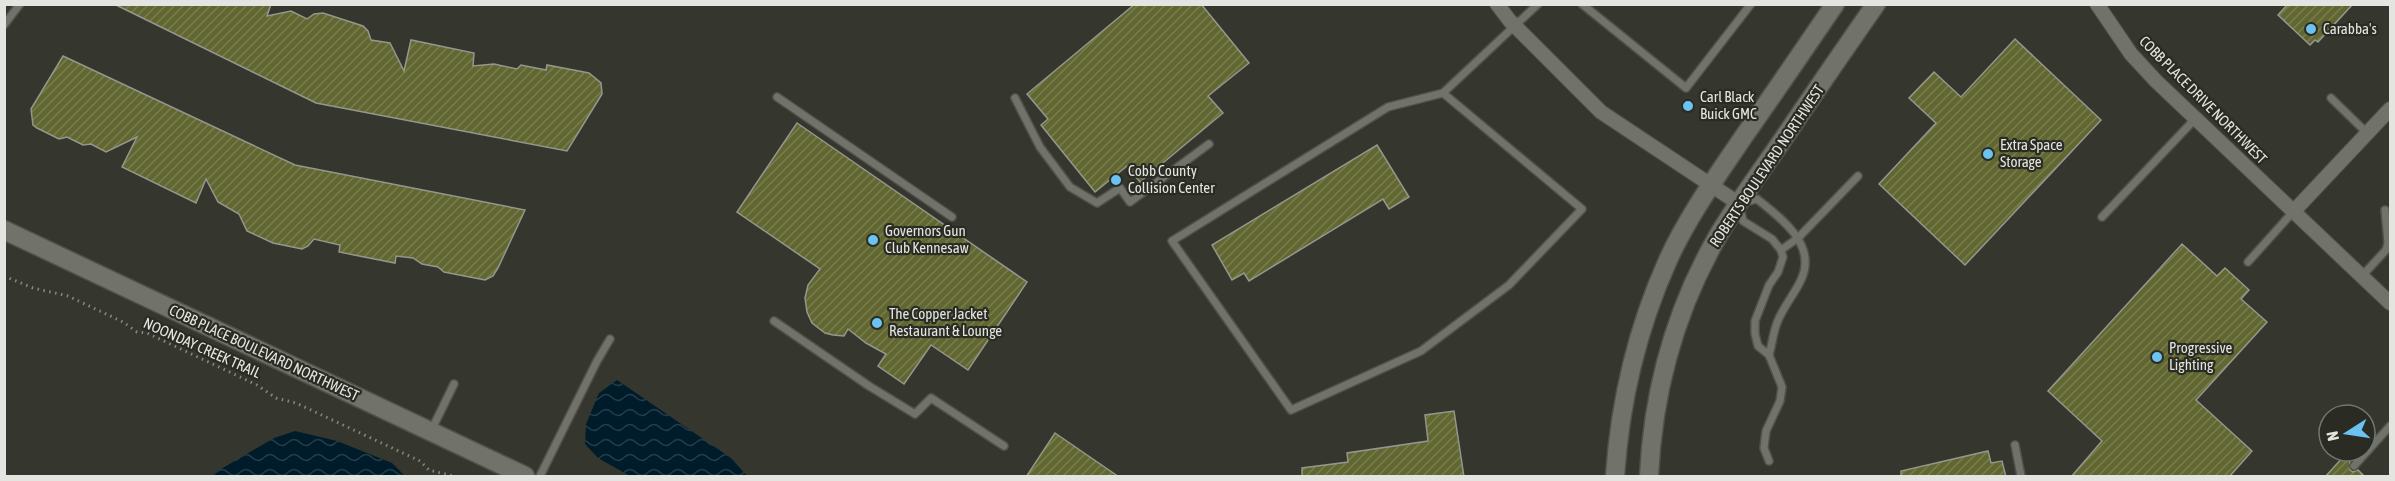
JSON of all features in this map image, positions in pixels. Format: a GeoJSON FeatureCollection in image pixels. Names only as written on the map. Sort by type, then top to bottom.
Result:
{"type":"FeatureCollection","features":[{"type":"Feature","properties":{"kind":"street"},"geometry":{"type":"LineString","coordinates":[[1497,4],[1515,26],[1601,112],[1738,204]]}},
{"type":"Feature","properties":{"kind":"street"},"geometry":{"type":"LineString","coordinates":[[1615,477],[1623,406],[1633,359],[1647,311],[1669,259],[1711,185],[1835,4]]}},
{"type":"Feature","properties":{"kind":"street","name":"ROBERTS BOULEVARD NORTHWEST"},"geometry":{"type":"LineString","coordinates":[[1649,477],[1657,401],[1674,334],[1704,261],[1738,204],[1876,4]]}},
{"type":"Feature","properties":{"kind":"street","name":"COBB PLACE DRIVE NORTHWEST"},"geometry":{"type":"LineString","coordinates":[[2097,4],[2131,54],[2195,119],[2391,303]]}},
{"type":"Feature","properties":{"kind":"street"},"geometry":{"type":"LineString","coordinates":[[2293,212],[2391,109]]}},
{"type":"Feature","properties":{"kind":"street","name":"COBB PLACE BOULEVARD NORTHWEST"},"geometry":{"type":"LineString","coordinates":[[4,230],[525,477]]}},
{"type":"Feature","properties":{"kind":"lane"},"geometry":{"type":"LineString","coordinates":[[4,25],[20,4]]}},
{"type":"Feature","properties":{"kind":"lane"},"geometry":{"type":"LineString","coordinates":[[1443,93],[1582,209],[1509,285],[1421,351],[1291,410],[1172,241],[1388,107],[1443,93],[1538,4]]}},
{"type":"Feature","properties":{"kind":"lane"},"geometry":{"type":"LineString","coordinates":[[1582,4],[1686,88],[1751,4]]}},
{"type":"Feature","properties":{"kind":"lane"},"geometry":{"type":"LineString","coordinates":[[777,97],[952,217]]}},
{"type":"Feature","properties":{"kind":"lane"},"geometry":{"type":"LineString","coordinates":[[1015,98],[1040,147],[1070,188],[1097,203],[1120,188],[1130,202],[1209,144]]}},
{"type":"Feature","properties":{"kind":"lane"},"geometry":{"type":"LineString","coordinates":[[2331,98],[2367,133]]}},
{"type":"Feature","properties":{"kind":"lane"},"geometry":{"type":"LineString","coordinates":[[2102,217],[2195,119]]}},
{"type":"Feature","properties":{"kind":"lane"},"geometry":{"type":"LineString","coordinates":[[1781,250],[1798,238],[1858,176]]}},
{"type":"Feature","properties":{"kind":"lane"},"geometry":{"type":"LineString","coordinates":[[1768,461],[1764,448],[1766,430],[1780,401],[1782,387],[1769,355],[1758,346],[1755,321],[1769,285],[1782,262],[1781,250],[1772,239],[1743,221],[1738,204],[1757,200],[1787,223],[1798,238],[1805,260],[1802,280],[1777,323],[1769,355]]}},
{"type":"Feature","properties":{"kind":"lane"},"geometry":{"type":"LineString","coordinates":[[2362,276],[2386,250],[2388,243],[2385,210]]}},
{"type":"Feature","properties":{"kind":"lane"},"geometry":{"type":"LineString","coordinates":[[2248,262],[2293,212]]}},
{"type":"Feature","properties":{"kind":"lane"},"geometry":{"type":"LineString","coordinates":[[774,321],[869,386],[915,414],[931,398],[1004,446]]}},
{"type":"Feature","properties":{"kind":"lane"},"geometry":{"type":"LineString","coordinates":[[540,477],[610,339]]}},
{"type":"Feature","properties":{"kind":"lane"},"geometry":{"type":"LineString","coordinates":[[430,432],[454,384]]}},
{"type":"Feature","properties":{"kind":"lane"},"geometry":{"type":"LineString","coordinates":[[2354,466],[2391,426]]}},
{"type":"Feature","properties":{"kind":"lane"},"geometry":{"type":"LineString","coordinates":[[2015,445],[2021,477]]}},
{"type":"Feature","properties":{"kind":"path","name":"NOONDAY CREEK TRAIL"},"geometry":{"type":"LineString","coordinates":[[4,276],[33,288],[68,296],[123,322],[133,330],[152,335],[257,385],[276,398],[296,403],[420,461],[429,470],[453,477]]}},
{"type":"Feature","properties":{"kind":"water"},"geometry":{"type":"Polygon","coordinates":[[[617,380],[731,458],[747,476],[630,476],[598,458],[585,444],[586,424],[599,393],[617,380]]]}},
{"type":"Feature","properties":{"kind":"water"},"geometry":{"type":"Polygon","coordinates":[[[295,431],[337,441],[392,463],[405,476],[209,476],[274,438],[295,431]]]}},
{"type":"Feature","properties":{"kind":"building"},"geometry":{"type":"Polygon","coordinates":[[[114,4],[271,4],[267,16],[291,11],[307,19],[314,14],[323,13],[363,26],[368,31],[371,40],[390,43],[404,71],[411,40],[474,53],[473,66],[494,64],[517,69],[521,65],[546,70],[547,65],[589,73],[601,83],[602,94],[567,151],[316,103],[114,4]]]}},
{"type":"Feature","properties":{"kind":"building"},"geometry":{"type":"Polygon","coordinates":[[[1135,4],[1201,4],[1249,63],[1208,96],[1223,113],[1140,182],[1127,166],[1095,192],[1041,125],[1048,119],[1027,94],[1135,4]]]}},
{"type":"Feature","properties":{"kind":"building","name":"Carabba's"},"geometry":{"type":"Polygon","coordinates":[[[2288,4],[2353,4],[2318,42],[2315,40],[2310,45],[2278,15],[2288,4]]]}},
{"type":"Feature","properties":{"kind":"building","name":"Extra Space Storage"},"geometry":{"type":"Polygon","coordinates":[[[2015,39],[2101,120],[1965,265],[1879,184],[1936,123],[1909,98],[1934,72],[1961,97],[2015,39]]]}},
{"type":"Feature","properties":{"kind":"building"},"geometry":{"type":"Polygon","coordinates":[[[63,56],[295,165],[525,210],[498,268],[493,276],[485,280],[444,272],[438,267],[422,264],[413,258],[396,256],[395,263],[339,252],[340,245],[314,239],[302,249],[273,243],[247,231],[239,214],[218,202],[206,179],[196,203],[122,167],[137,137],[106,152],[91,144],[83,145],[67,137],[59,139],[33,125],[31,109],[63,56]]]}},
{"type":"Feature","properties":{"kind":"building","name":"Governors Gun Club Kennesaw"},"geometry":{"type":"Polygon","coordinates":[[[797,123],[1027,282],[968,370],[931,345],[904,384],[878,366],[886,354],[866,343],[848,329],[844,336],[833,335],[825,333],[812,323],[807,312],[805,298],[808,285],[820,269],[737,212],[797,123]]]}},
{"type":"Feature","properties":{"kind":"building"},"geometry":{"type":"Polygon","coordinates":[[[1377,145],[1409,197],[1389,209],[1383,199],[1249,281],[1244,273],[1232,280],[1212,245],[1377,145]]]}},
{"type":"Feature","properties":{"kind":"building","name":"Progressive Lighting"},"geometry":{"type":"Polygon","coordinates":[[[2182,244],[2217,276],[2225,268],[2249,290],[2241,299],[2267,322],[2196,400],[2252,451],[2229,477],[2071,477],[2102,441],[2048,391],[2182,244]]]}},
{"type":"Feature","properties":{"kind":"building"},"geometry":{"type":"Polygon","coordinates":[[[1454,411],[1464,477],[1302,477],[1302,468],[1348,462],[1347,453],[1428,441],[1425,415],[1454,411]]]}},
{"type":"Feature","properties":{"kind":"building"},"geometry":{"type":"Polygon","coordinates":[[[1055,433],[1119,477],[1026,477],[1055,433]]]}},
{"type":"Feature","properties":{"kind":"building"},"geometry":{"type":"Polygon","coordinates":[[[1988,451],[1991,463],[2002,461],[2006,477],[1901,477],[1901,471],[1988,451]]]}},
{"type":"Feature","properties":{"kind":"building"},"geometry":{"type":"Polygon","coordinates":[[[2338,463],[2350,463],[2350,470],[2353,472],[2358,470],[2365,477],[2325,477],[2338,463]]]}},
{"type":"Feature","properties":{"kind":"place","name":"Carabba's"},"geometry":{"type":"Point","coordinates":[2311,29]}},
{"type":"Feature","properties":{"kind":"place","name":"Carl Black Buick GMC"},"geometry":{"type":"Point","coordinates":[1688,106]}},
{"type":"Feature","properties":{"kind":"place","name":"Extra Space Storage"},"geometry":{"type":"Point","coordinates":[1988,154]}},
{"type":"Feature","properties":{"kind":"place","name":"Cobb County Collision Center"},"geometry":{"type":"Point","coordinates":[1116,180]}},
{"type":"Feature","properties":{"kind":"place","name":"Governors Gun Club Kennesaw"},"geometry":{"type":"Point","coordinates":[873,240]}},
{"type":"Feature","properties":{"kind":"place","name":"The Copper Jacket Restaurant & Lounge"},"geometry":{"type":"Point","coordinates":[877,323]}},
{"type":"Feature","properties":{"kind":"place","name":"Progressive Lighting"},"geometry":{"type":"Point","coordinates":[2157,357]}}]}
